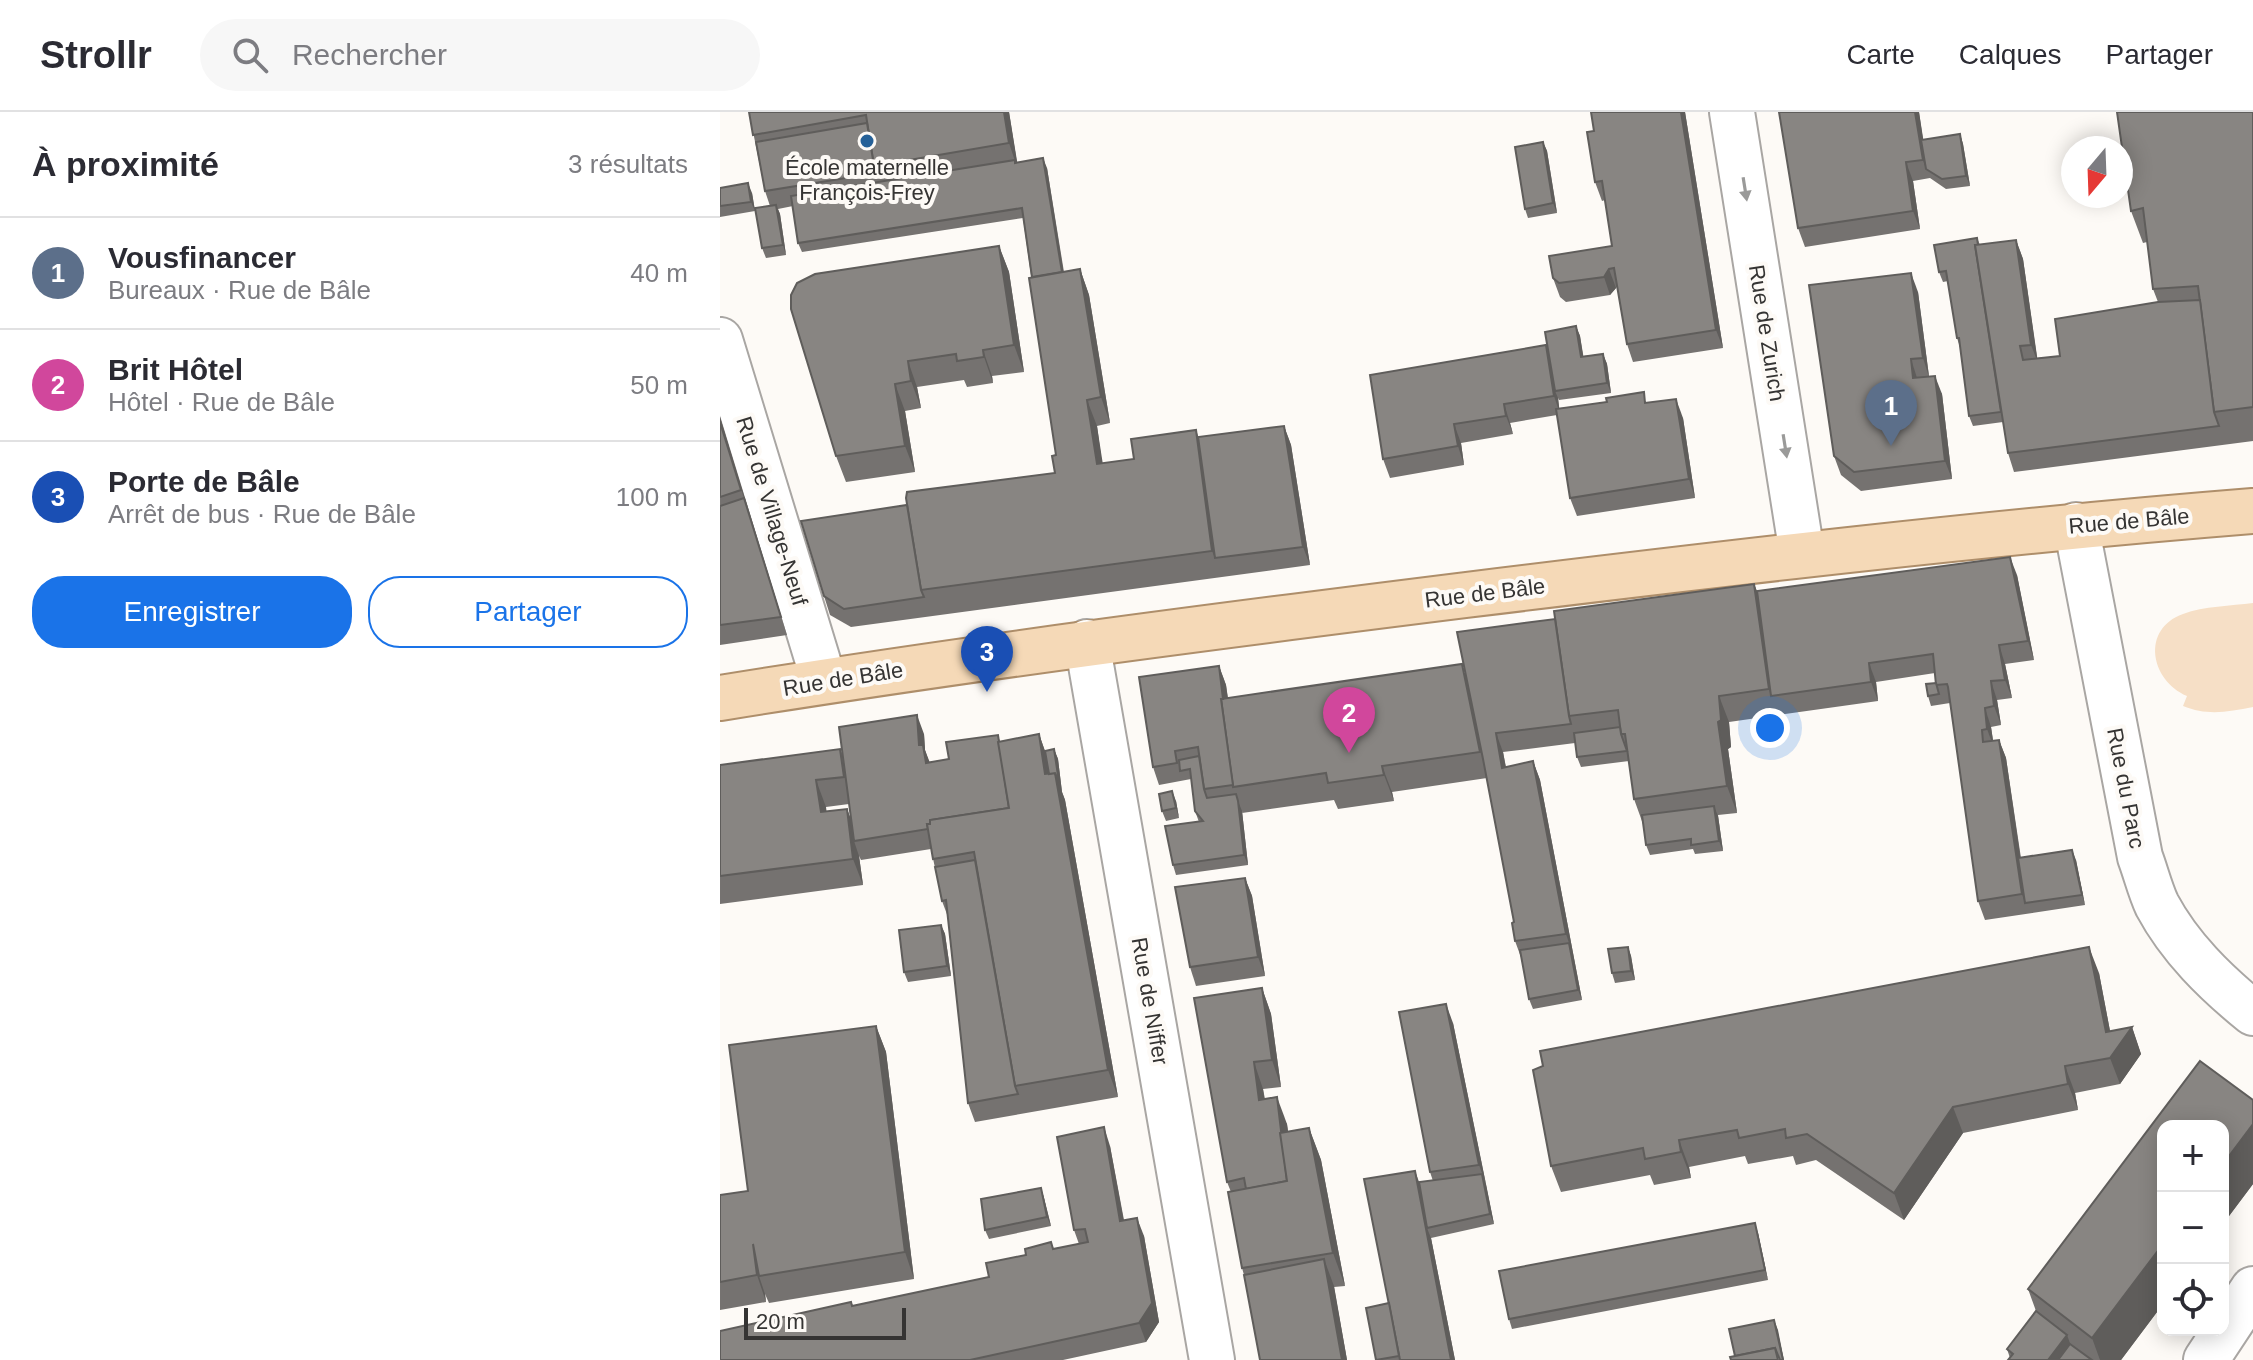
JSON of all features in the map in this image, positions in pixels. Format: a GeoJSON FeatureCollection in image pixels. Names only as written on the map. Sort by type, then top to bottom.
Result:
{"type":"FeatureCollection","features":[{"type":"Feature","properties":{"kind":"main road","name":"Rue de Bâle"},"geometry":{"type":"LineString","coordinates":[[720,698],[1087,642],[1802,554],[2076,525],[2253,511]]}},
{"type":"Feature","properties":{"kind":"street","name":"Rue de Zurich"},"geometry":{"type":"LineString","coordinates":[[1732,112],[1802,554]]}},
{"type":"Feature","properties":{"kind":"street","name":"Rue de Village-Neuf"},"geometry":{"type":"LineString","coordinates":[[720,340],[824,681]]}},
{"type":"Feature","properties":{"kind":"street","name":"Rue du Parc"},"geometry":{"type":"LineString","coordinates":[[2076,525],[2140,857],[2156,903],[2178,940],[2221,987],[2253,1013]]}},
{"type":"Feature","properties":{"kind":"street","name":"Rue de Niffer"},"geometry":{"type":"LineString","coordinates":[[1087,642],[1212,1360]]}},
{"type":"Feature","properties":{"kind":"street"},"geometry":{"type":"LineString","coordinates":[[2206,1360],[2253,1289]]}},
{"type":"Feature","properties":{"kind":"shaded area"},"geometry":{"type":"Polygon","coordinates":[[[2253,603],[2253,707],[2209,712],[2183,706],[2187,696],[2165,679],[2158,667],[2156,642],[2161,631],[2170,621],[2191,611],[2253,603]]]}},
{"type":"Feature","properties":{"kind":"building"},"geometry":{"type":"Polygon","coordinates":[[[749,112],[1004,112],[1009,143],[874,166],[866,115],[753,135],[749,112]]]}},
{"type":"Feature","properties":{"kind":"building"},"geometry":{"type":"Polygon","coordinates":[[[1591,112],[1681,112],[1716,330],[1627,344],[1614,268],[1609,269],[1604,277],[1559,283],[1553,278],[1549,256],[1612,246],[1602,181],[1595,182],[1587,132],[1594,131],[1591,112]]]}},
{"type":"Feature","properties":{"kind":"building"},"geometry":{"type":"Polygon","coordinates":[[[1779,112],[1915,112],[1923,160],[1906,162],[1913,211],[1798,228],[1779,112]]]}},
{"type":"Feature","properties":{"kind":"building"},"geometry":{"type":"Polygon","coordinates":[[[2117,112],[2253,112],[2253,407],[2214,412],[2198,286],[2153,289],[2143,208],[2131,211],[2131,208],[2133,208],[2133,136],[2120,136],[2117,112]]]}},
{"type":"Feature","properties":{"kind":"building"},"geometry":{"type":"Polygon","coordinates":[[[867,123],[877,173],[765,191],[756,142],[867,123]]]}},
{"type":"Feature","properties":{"kind":"building"},"geometry":{"type":"Polygon","coordinates":[[[1960,134],[1966,176],[1942,179],[1926,169],[1921,140],[1960,134]]]}},
{"type":"Feature","properties":{"kind":"building"},"geometry":{"type":"Polygon","coordinates":[[[1543,142],[1553,203],[1525,209],[1515,147],[1543,142]]]}},
{"type":"Feature","properties":{"kind":"building"},"geometry":{"type":"Polygon","coordinates":[[[1043,158],[1062,272],[1032,277],[1022,208],[798,243],[791,196],[1043,158]]]}},
{"type":"Feature","properties":{"kind":"building"},"geometry":{"type":"Polygon","coordinates":[[[748,183],[751,202],[720,206],[720,188],[748,183]]]}},
{"type":"Feature","properties":{"kind":"building"},"geometry":{"type":"Polygon","coordinates":[[[776,205],[783,245],[762,248],[755,208],[776,205]]]}},
{"type":"Feature","properties":{"kind":"building"},"geometry":{"type":"Polygon","coordinates":[[[1977,238],[1978,245],[1975,245],[2001,412],[1969,416],[1946,271],[1939,272],[1934,245],[1977,238]]]}},
{"type":"Feature","properties":{"kind":"building"},"geometry":{"type":"Polygon","coordinates":[[[2016,240],[2031,345],[2020,346],[2023,360],[2060,356],[2055,319],[2158,302],[2200,300],[2214,412],[2219,426],[2008,453],[1975,245],[2016,240]]]}},
{"type":"Feature","properties":{"kind":"building"},"geometry":{"type":"Polygon","coordinates":[[[999,246],[1014,345],[983,350],[984,357],[957,361],[956,354],[908,361],[911,381],[895,384],[905,446],[836,456],[791,309],[791,295],[797,283],[815,274],[999,246]]]}},
{"type":"Feature","properties":{"kind":"building"},"geometry":{"type":"Polygon","coordinates":[[[1080,269],[1101,397],[1087,400],[1097,464],[1134,459],[1131,439],[1196,430],[1212,551],[921,590],[907,492],[1055,473],[1052,456],[1056,455],[1029,278],[1080,269]]]}},
{"type":"Feature","properties":{"kind":"building"},"geometry":{"type":"Polygon","coordinates":[[[1911,273],[1923,358],[1911,359],[1913,378],[1935,376],[1945,461],[1854,472],[1834,456],[1809,285],[1911,273]]]}},
{"type":"Feature","properties":{"kind":"building"},"geometry":{"type":"Polygon","coordinates":[[[1576,326],[1581,357],[1603,354],[1607,383],[1555,391],[1545,332],[1576,326]]]}},
{"type":"Feature","properties":{"kind":"building"},"geometry":{"type":"Polygon","coordinates":[[[1546,345],[1554,396],[1504,404],[1506,416],[1454,424],[1458,446],[1383,459],[1370,375],[1546,345]]]}},
{"type":"Feature","properties":{"kind":"building"},"geometry":{"type":"Polygon","coordinates":[[[1644,392],[1645,403],[1676,399],[1689,479],[1570,498],[1556,409],[1607,402],[1606,398],[1644,392]]]}},
{"type":"Feature","properties":{"kind":"building"},"geometry":{"type":"Polygon","coordinates":[[[720,422],[741,490],[720,497],[720,422]]]}},
{"type":"Feature","properties":{"kind":"building"},"geometry":{"type":"Polygon","coordinates":[[[1284,426],[1303,547],[1215,558],[1198,437],[1284,426]]]}},
{"type":"Feature","properties":{"kind":"building"},"geometry":{"type":"Polygon","coordinates":[[[744,498],[781,617],[720,625],[720,506],[744,498]]]}},
{"type":"Feature","properties":{"kind":"building"},"geometry":{"type":"Polygon","coordinates":[[[907,505],[924,597],[844,609],[824,596],[801,521],[907,505]]]}},
{"type":"Feature","properties":{"kind":"building"},"geometry":{"type":"Polygon","coordinates":[[[2010,557],[2028,641],[1999,645],[2005,680],[1991,681],[1994,706],[1985,708],[1987,729],[1982,730],[1983,742],[1999,740],[2022,894],[1978,901],[1948,687],[1947,684],[1936,685],[1933,654],[1869,663],[1871,682],[1771,696],[1757,591],[2010,557]]]}},
{"type":"Feature","properties":{"kind":"building"},"geometry":{"type":"Polygon","coordinates":[[[1754,584],[1769,689],[1719,696],[1721,720],[1718,722],[1727,786],[1634,799],[1625,734],[1621,734],[1618,710],[1569,716],[1554,611],[1754,584]]]}},
{"type":"Feature","properties":{"kind":"building"},"geometry":{"type":"Polygon","coordinates":[[[1555,619],[1571,724],[1496,733],[1502,768],[1533,761],[1566,934],[1515,941],[1514,922],[1457,632],[1555,619]]]}},
{"type":"Feature","properties":{"kind":"building"},"geometry":{"type":"Polygon","coordinates":[[[1462,664],[1480,752],[1382,766],[1384,775],[1328,783],[1326,773],[1233,787],[1221,699],[1462,664]]]}},
{"type":"Feature","properties":{"kind":"building"},"geometry":{"type":"Polygon","coordinates":[[[1219,666],[1233,785],[1204,789],[1198,747],[1175,751],[1177,763],[1153,767],[1139,677],[1219,666]]]}},
{"type":"Feature","properties":{"kind":"building"},"geometry":{"type":"Polygon","coordinates":[[[1936,683],[1939,694],[1928,696],[1926,684],[1936,683]]]}},
{"type":"Feature","properties":{"kind":"building"},"geometry":{"type":"Polygon","coordinates":[[[917,715],[919,745],[923,745],[926,763],[949,759],[946,742],[998,735],[1009,808],[930,820],[928,829],[854,841],[839,727],[917,715]]]}},
{"type":"Feature","properties":{"kind":"building"},"geometry":{"type":"Polygon","coordinates":[[[1620,727],[1627,751],[1577,757],[1574,733],[1620,727]]]}},
{"type":"Feature","properties":{"kind":"building"},"geometry":{"type":"Polygon","coordinates":[[[1039,734],[1045,774],[1055,773],[1108,1070],[1015,1086],[974,852],[933,859],[927,824],[930,820],[1009,808],[998,742],[1039,734]]]}},
{"type":"Feature","properties":{"kind":"building"},"geometry":{"type":"Polygon","coordinates":[[[840,749],[844,777],[816,780],[821,812],[847,809],[853,859],[720,876],[720,765],[840,749]]]}},
{"type":"Feature","properties":{"kind":"building"},"geometry":{"type":"Polygon","coordinates":[[[1054,749],[1059,782],[1055,773],[1049,774],[1045,751],[1054,749]]]}},
{"type":"Feature","properties":{"kind":"building"},"geometry":{"type":"Polygon","coordinates":[[[1199,756],[1207,798],[1236,794],[1244,855],[1173,865],[1165,826],[1203,821],[1195,811],[1190,769],[1180,771],[1179,760],[1199,756]]]}},
{"type":"Feature","properties":{"kind":"building"},"geometry":{"type":"Polygon","coordinates":[[[1172,791],[1176,808],[1162,811],[1159,794],[1172,791]]]}},
{"type":"Feature","properties":{"kind":"building"},"geometry":{"type":"Polygon","coordinates":[[[1714,806],[1719,841],[1691,845],[1691,839],[1646,845],[1642,815],[1714,806]]]}},
{"type":"Feature","properties":{"kind":"building"},"geometry":{"type":"Polygon","coordinates":[[[2072,850],[2082,895],[2025,903],[2018,858],[2072,850]]]}},
{"type":"Feature","properties":{"kind":"building"},"geometry":{"type":"Polygon","coordinates":[[[975,860],[1018,1094],[968,1103],[946,900],[942,901],[935,867],[975,860]]]}},
{"type":"Feature","properties":{"kind":"building"},"geometry":{"type":"Polygon","coordinates":[[[1245,878],[1258,957],[1190,967],[1175,887],[1245,878]]]}},
{"type":"Feature","properties":{"kind":"building"},"geometry":{"type":"Polygon","coordinates":[[[941,925],[947,966],[904,972],[899,930],[941,925]]]}},
{"type":"Feature","properties":{"kind":"building"},"geometry":{"type":"Polygon","coordinates":[[[1569,943],[1578,990],[1529,999],[1520,950],[1569,943]]]}},
{"type":"Feature","properties":{"kind":"building"},"geometry":{"type":"Polygon","coordinates":[[[1628,947],[1631,971],[1612,973],[1608,949],[1628,947]]]}},
{"type":"Feature","properties":{"kind":"building"},"geometry":{"type":"Polygon","coordinates":[[[2089,947],[2106,1032],[2132,1027],[2110,1058],[2065,1066],[2068,1084],[1953,1107],[1894,1193],[1807,1134],[1786,1138],[1785,1129],[1739,1138],[1737,1130],[1679,1140],[1681,1152],[1645,1159],[1643,1148],[1551,1166],[1533,1070],[1543,1066],[1540,1051],[2089,947]]]}},
{"type":"Feature","properties":{"kind":"building"},"geometry":{"type":"Polygon","coordinates":[[[1262,988],[1272,1060],[1254,1062],[1259,1100],[1277,1097],[1287,1181],[1246,1189],[1244,1178],[1227,1182],[1194,998],[1262,988]]]}},
{"type":"Feature","properties":{"kind":"building"},"geometry":{"type":"Polygon","coordinates":[[[1446,1004],[1479,1165],[1430,1172],[1399,1012],[1446,1004]]]}},
{"type":"Feature","properties":{"kind":"building"},"geometry":{"type":"Polygon","coordinates":[[[876,1026],[905,1252],[759,1276],[753,1244],[757,1275],[720,1282],[720,1195],[748,1191],[729,1045],[876,1026]]]}},
{"type":"Feature","properties":{"kind":"building"},"geometry":{"type":"Polygon","coordinates":[[[2200,1061],[2253,1100],[2253,1124],[2229,1156],[2229,1120],[2157,1120],[2157,1252],[2092,1338],[2028,1289],[2200,1061]]]}},
{"type":"Feature","properties":{"kind":"building"},"geometry":{"type":"Polygon","coordinates":[[[1104,1127],[1120,1221],[1137,1218],[1152,1303],[1139,1323],[970,1360],[720,1360],[720,1331],[851,1302],[852,1306],[989,1277],[986,1263],[1026,1255],[1025,1249],[1051,1242],[1053,1249],[1088,1242],[1085,1229],[1074,1230],[1057,1137],[1104,1127]]]}},
{"type":"Feature","properties":{"kind":"building"},"geometry":{"type":"Polygon","coordinates":[[[1309,1128],[1333,1253],[1242,1268],[1228,1192],[1287,1181],[1280,1133],[1309,1128]]]}},
{"type":"Feature","properties":{"kind":"building"},"geometry":{"type":"Polygon","coordinates":[[[1415,1171],[1451,1360],[1400,1360],[1364,1179],[1415,1171]]]}},
{"type":"Feature","properties":{"kind":"building"},"geometry":{"type":"Polygon","coordinates":[[[1482,1174],[1490,1214],[1427,1228],[1419,1182],[1482,1174]]]}},
{"type":"Feature","properties":{"kind":"building"},"geometry":{"type":"Polygon","coordinates":[[[1041,1188],[1047,1217],[985,1230],[981,1199],[1041,1188]]]}},
{"type":"Feature","properties":{"kind":"building"},"geometry":{"type":"Polygon","coordinates":[[[1755,1223],[1765,1270],[1509,1319],[1499,1271],[1755,1223]]]}},
{"type":"Feature","properties":{"kind":"building"},"geometry":{"type":"Polygon","coordinates":[[[1324,1259],[1342,1360],[1260,1360],[1244,1275],[1324,1259]]]}},
{"type":"Feature","properties":{"kind":"building"},"geometry":{"type":"Polygon","coordinates":[[[1389,1303],[1399,1356],[1376,1360],[1366,1308],[1389,1303]]]}},
{"type":"Feature","properties":{"kind":"building"},"geometry":{"type":"Polygon","coordinates":[[[2036,1311],[2067,1335],[2048,1360],[2008,1360],[2013,1354],[2007,1349],[2036,1311]]]}},
{"type":"Feature","properties":{"kind":"building"},"geometry":{"type":"Polygon","coordinates":[[[1774,1320],[1783,1360],[1780,1360],[1775,1348],[1735,1356],[1729,1329],[1774,1320]]]}},
{"type":"Feature","properties":{"kind":"building"},"geometry":{"type":"Polygon","coordinates":[[[2070,1344],[2092,1360],[2058,1360],[2070,1344]]]}},
{"type":"Feature","properties":{"kind":"building"},"geometry":{"type":"Polygon","coordinates":[[[1775,1348],[1778,1360],[1731,1360],[1730,1357],[1775,1348]]]}},
{"type":"Feature","properties":{"kind":"place","name":"École maternelle François-Frey"},"geometry":{"type":"Point","coordinates":[867,141]}},
{"type":"Feature","properties":{"kind":"place","name":"Vousfinancer"},"geometry":{"type":"Point","coordinates":[1891,446]}},
{"type":"Feature","properties":{"kind":"place","name":"Porte de Bâle"},"geometry":{"type":"Point","coordinates":[987,692]}},
{"type":"Feature","properties":{"kind":"place","name":"Brit Hôtel"},"geometry":{"type":"Point","coordinates":[1349,753]}}]}
